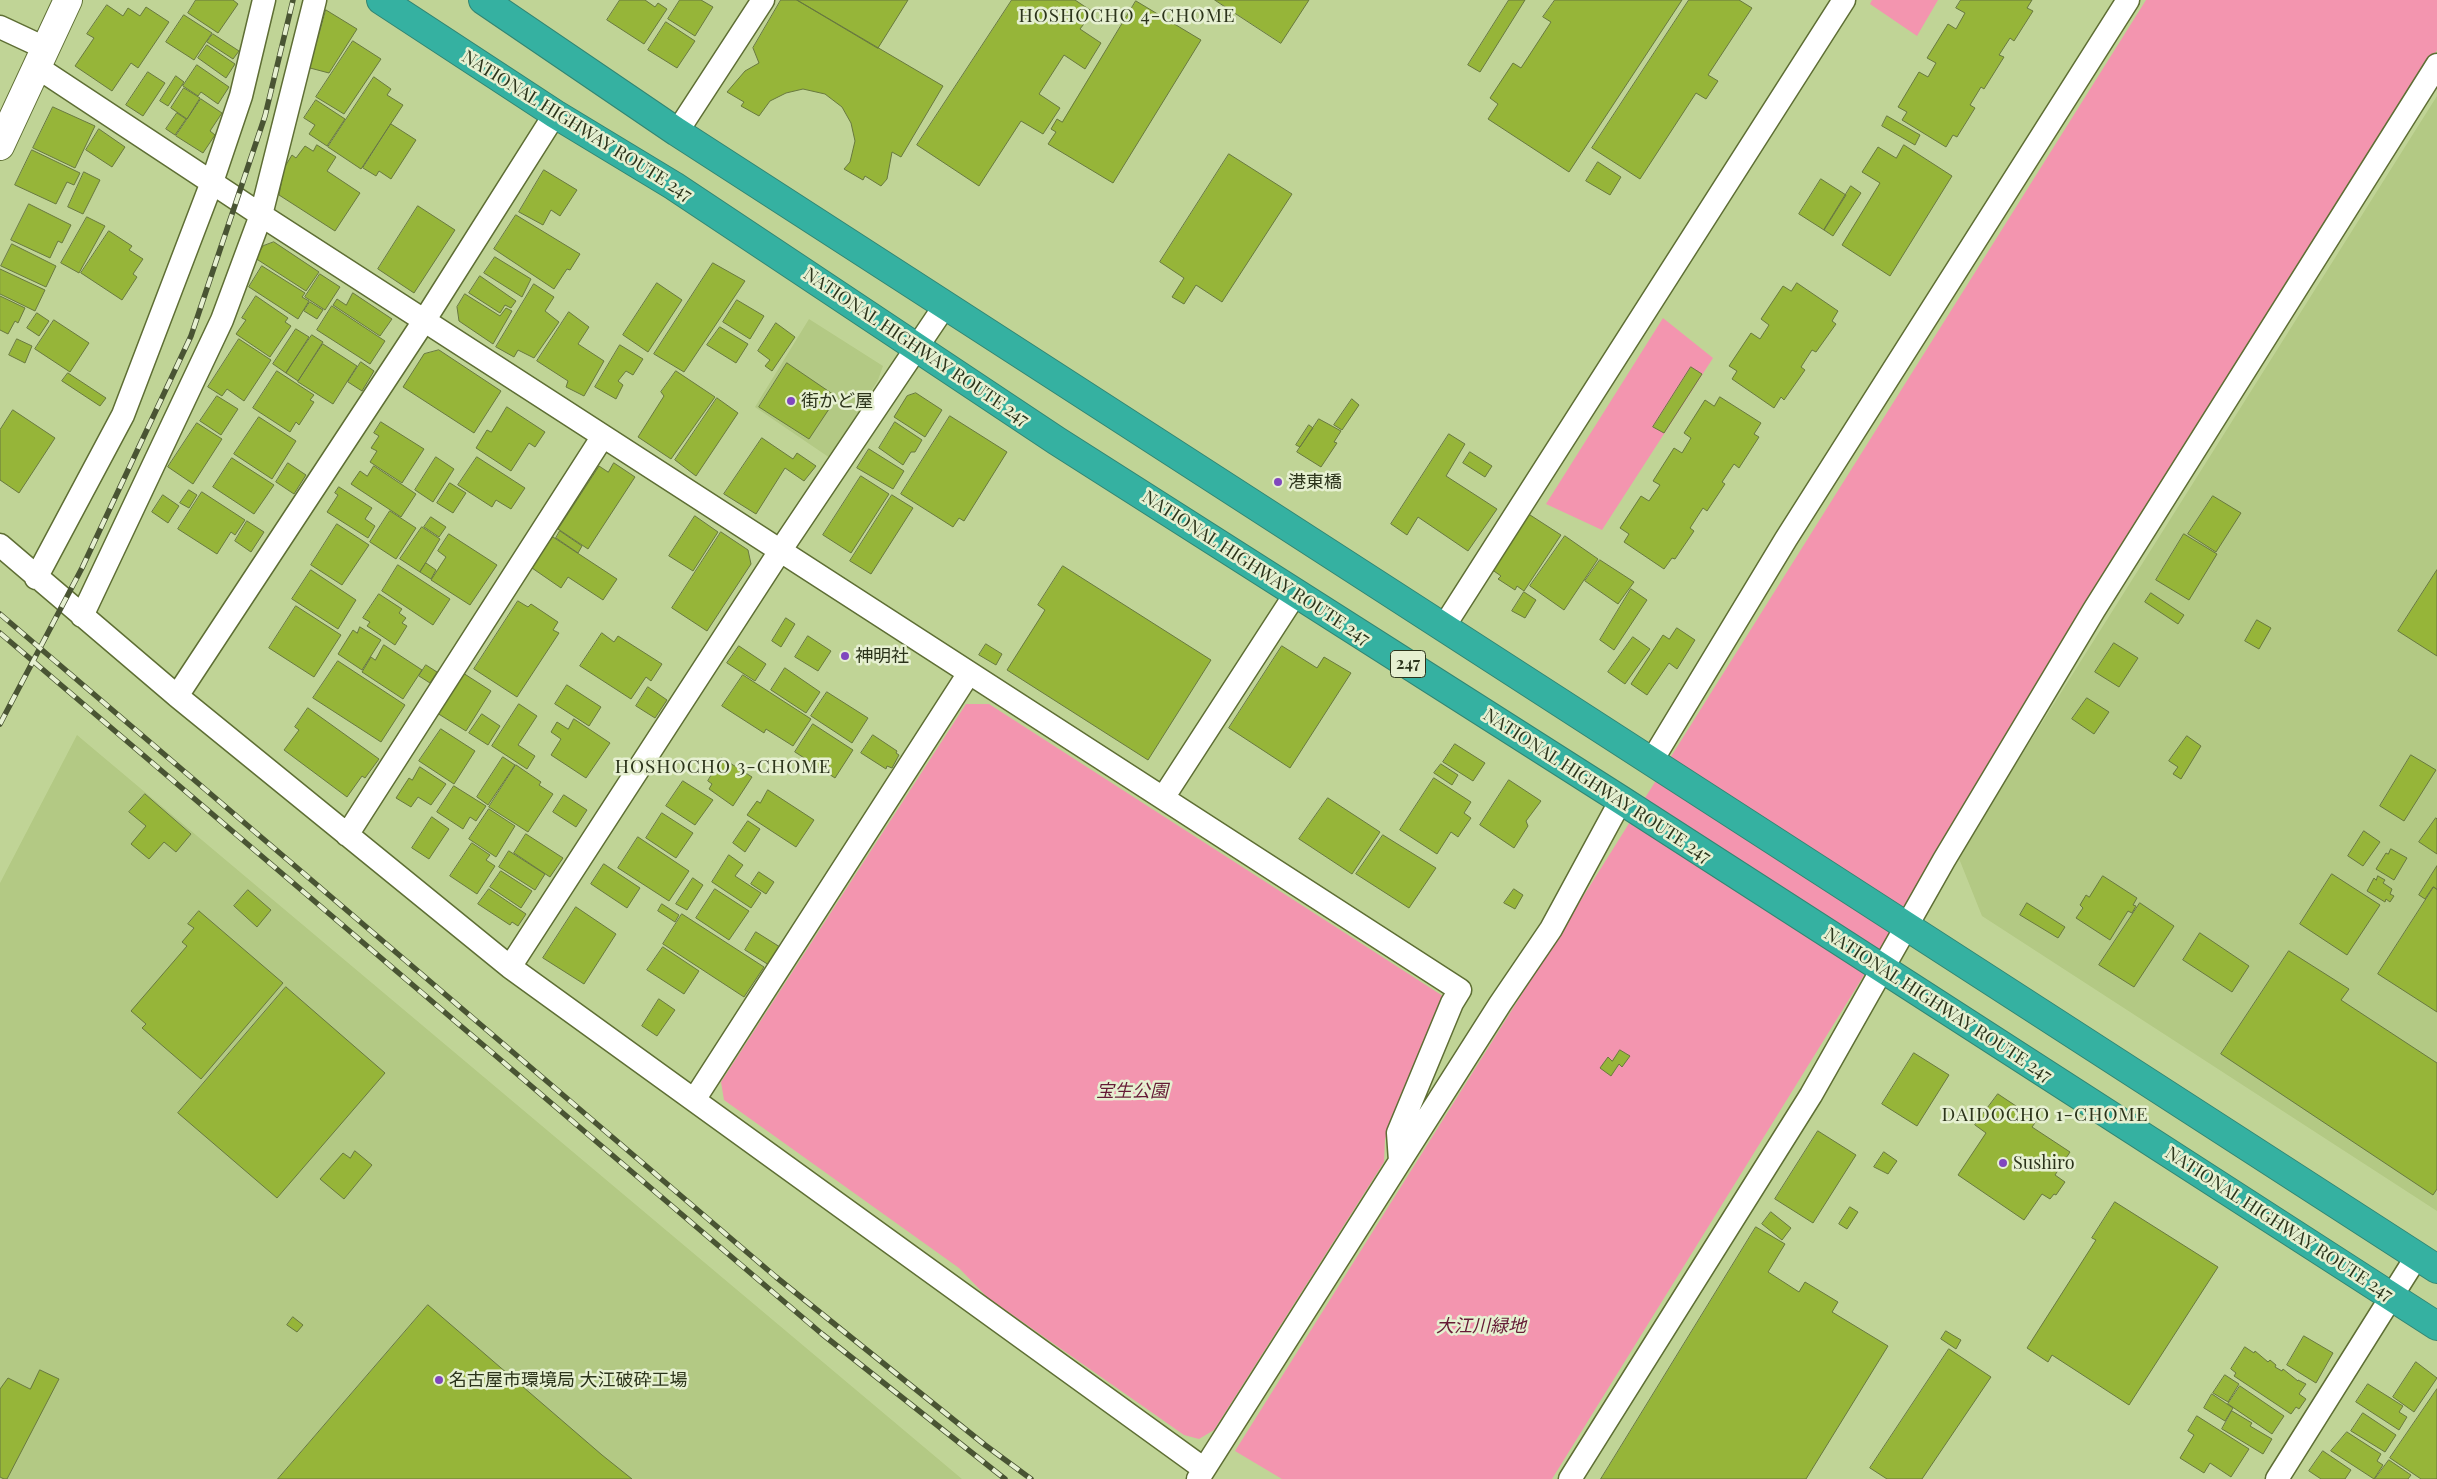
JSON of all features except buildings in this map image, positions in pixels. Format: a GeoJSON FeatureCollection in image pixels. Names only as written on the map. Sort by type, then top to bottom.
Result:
{"type":"FeatureCollection","features":[{"type":"Feature","properties":{"kind":"highway","name":"NATIONAL HIGHWAY ROUTE 247"},"geometry":{"type":"LineString","coordinates":[[381,0],[555,114],[674,186],[1057,441],[1621,800],[2437,1326]]}},
{"type":"Feature","properties":{"kind":"highway"},"geometry":{"type":"LineString","coordinates":[[483,0],[677,132],[946,304],[1443,628],[2427,1263]]}},
{"type":"Feature","properties":{"kind":"street"},"geometry":{"type":"LineString","coordinates":[[0,146],[68,0]]}},
{"type":"Feature","properties":{"kind":"street"},"geometry":{"type":"LineString","coordinates":[[36,578],[123,415],[212,182],[241,96],[264,0]]}},
{"type":"Feature","properties":{"kind":"street"},"geometry":{"type":"LineString","coordinates":[[82,616],[222,320],[261,214],[316,0]]}},
{"type":"Feature","properties":{"kind":"street"},"geometry":{"type":"LineString","coordinates":[[677,132],[763,0]]}},
{"type":"Feature","properties":{"kind":"street"},"geometry":{"type":"LineString","coordinates":[[1443,628],[1844,0]]}},
{"type":"Feature","properties":{"kind":"street"},"geometry":{"type":"LineString","coordinates":[[1651,762],[1786,539],[2128,0]]}},
{"type":"Feature","properties":{"kind":"street"},"geometry":{"type":"LineString","coordinates":[[0,27],[212,182],[1460,990],[1452,1003],[1398,1133],[1400,1161]]}},
{"type":"Feature","properties":{"kind":"street"},"geometry":{"type":"LineString","coordinates":[[1570,1479],[1811,1095],[1906,926],[2094,610],[2437,65]]}},
{"type":"Feature","properties":{"kind":"street"},"geometry":{"type":"LineString","coordinates":[[177,696],[424,321],[555,114]]}},
{"type":"Feature","properties":{"kind":"street"},"geometry":{"type":"LineString","coordinates":[[510,967],[780,551],[946,304]]}},
{"type":"Feature","properties":{"kind":"street"},"geometry":{"type":"LineString","coordinates":[[347,835],[603,436]]}},
{"type":"Feature","properties":{"kind":"street"},"geometry":{"type":"LineString","coordinates":[[0,546],[177,696],[510,967],[694,1100],[1201,1474],[1400,1161],[1551,929],[1621,800]]}},
{"type":"Feature","properties":{"kind":"street"},"geometry":{"type":"LineString","coordinates":[[1163,798],[1296,593]]}},
{"type":"Feature","properties":{"kind":"street"},"geometry":{"type":"LineString","coordinates":[[694,1100],[969,673]]}},
{"type":"Feature","properties":{"kind":"street"},"geometry":{"type":"LineString","coordinates":[[2277,1479],[2392,1297],[2427,1263]]}},
{"type":"Feature","properties":{"kind":"shaded area"},"geometry":{"type":"Polygon","coordinates":[[[2437,96],[2437,1211],[1982,916],[1958,856],[2437,96]]]}},
{"type":"Feature","properties":{"kind":"shaded area","name":"街かど屋"},"geometry":{"type":"Polygon","coordinates":[[[809,319],[883,366],[878,380],[830,458],[755,407],[809,319]]]}},
{"type":"Feature","properties":{"kind":"shaded area"},"geometry":{"type":"Polygon","coordinates":[[[77,735],[962,1479],[0,1479],[0,883],[77,735]]]}},
{"type":"Feature","properties":{"kind":"green space"},"geometry":{"type":"Polygon","coordinates":[[[1872,0],[1938,0],[1917,36],[1870,4],[1872,0]]]}},
{"type":"Feature","properties":{"kind":"green space","name":"大江川緑地"},"geometry":{"type":"Polygon","coordinates":[[[2146,0],[2437,0],[2437,50],[1552,1479],[1282,1479],[1235,1451],[2146,0]]]}},
{"type":"Feature","properties":{"kind":"green space"},"geometry":{"type":"Polygon","coordinates":[[[1663,318],[1713,358],[1602,530],[1546,504],[1663,318]]]}},
{"type":"Feature","properties":{"kind":"green space","name":"宝生公園"},"geometry":{"type":"Polygon","coordinates":[[[966,704],[989,704],[1446,998],[1385,1139],[1384,1162],[1214,1430],[1199,1439],[1184,1435],[987,1297],[959,1268],[724,1100],[721,1082],[966,704]]]}},
{"type":"Feature","properties":{"kind":"railway"},"geometry":{"type":"LineString","coordinates":[[0,724],[82,568],[191,336],[265,116],[293,0]]}},
{"type":"Feature","properties":{"kind":"railway"},"geometry":{"type":"LineString","coordinates":[[0,614],[776,1277],[985,1445],[1031,1479]]}},
{"type":"Feature","properties":{"kind":"railway"},"geometry":{"type":"LineString","coordinates":[[0,633],[822,1334],[1005,1479]]}},
{"type":"Feature","properties":{"kind":"place","name":"街かど屋"},"geometry":{"type":"Point","coordinates":[791,401]}},
{"type":"Feature","properties":{"kind":"place","name":"港東橋"},"geometry":{"type":"Point","coordinates":[1278,482]}},
{"type":"Feature","properties":{"kind":"place","name":"神明社"},"geometry":{"type":"Point","coordinates":[845,656]}},
{"type":"Feature","properties":{"kind":"place","name":"Sushiro"},"geometry":{"type":"Point","coordinates":[2003,1163]}},
{"type":"Feature","properties":{"kind":"place","name":"名古屋市環境局 大江破砕工場"},"geometry":{"type":"Point","coordinates":[439,1380]}},
{"type":"Feature","properties":{"kind":"district","name":"HOSHOCHO 4-CHOME"},"geometry":{"type":"Point","coordinates":[1127,16]}},
{"type":"Feature","properties":{"kind":"district","name":"HOSHOCHO 3-CHOME"},"geometry":{"type":"Point","coordinates":[723,767]}},
{"type":"Feature","properties":{"kind":"district","name":"DAIDOCHO 1-CHOME"},"geometry":{"type":"Point","coordinates":[2045,1115]}}]}
